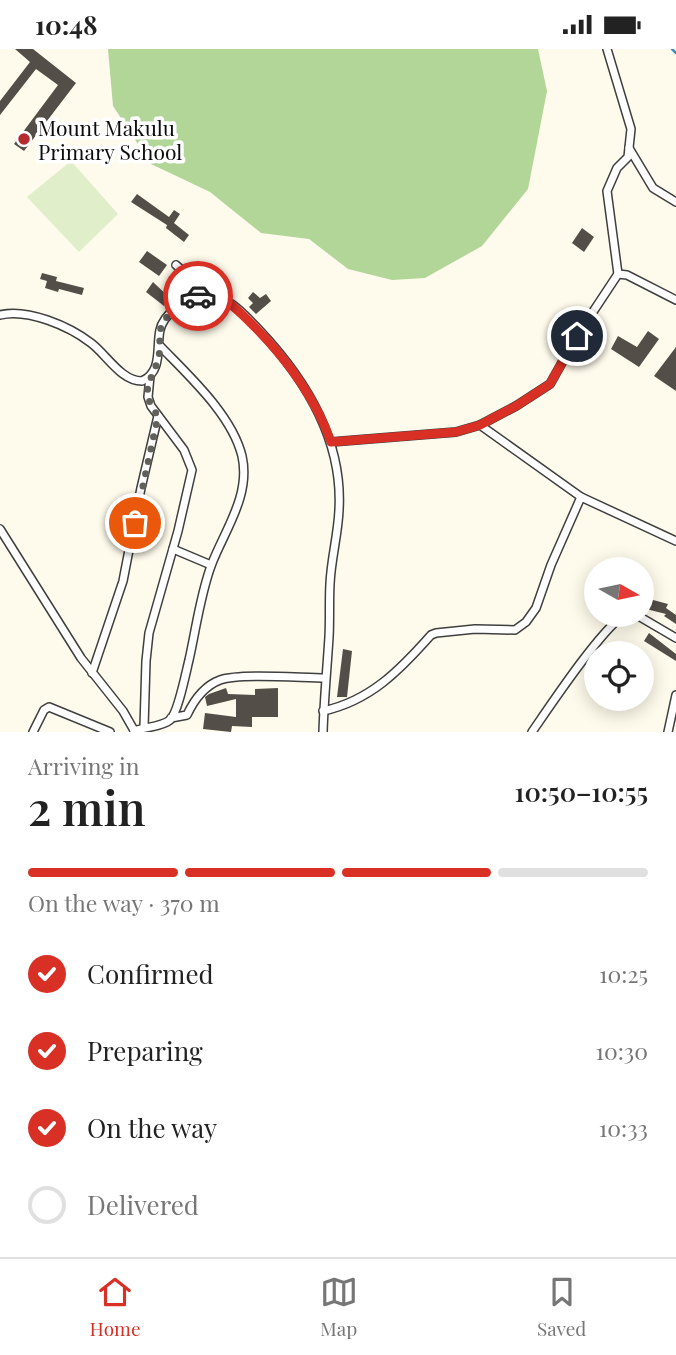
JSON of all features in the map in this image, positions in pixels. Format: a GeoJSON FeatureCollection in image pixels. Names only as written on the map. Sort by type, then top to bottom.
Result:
{"type":"FeatureCollection","features":[{"type":"Feature","properties":{"kind":"street"},"geometry":{"type":"LineString","coordinates":[[331,442],[456,432],[480,425],[550,384],[577,336],[618,274],[607,191],[617,168],[628,157],[631,129],[607,49]]}},
{"type":"Feature","properties":{"kind":"street"},"geometry":{"type":"LineString","coordinates":[[629,148],[653,188],[676,202]]}},
{"type":"Feature","properties":{"kind":"street"},"geometry":{"type":"LineString","coordinates":[[176,265],[210,295]]}},
{"type":"Feature","properties":{"kind":"street"},"geometry":{"type":"LineString","coordinates":[[618,274],[627,275],[676,300]]}},
{"type":"Feature","properties":{"kind":"street"},"geometry":{"type":"LineString","coordinates":[[144,727],[149,633],[192,470],[184,450],[149,402],[150,376],[162,351],[162,325],[174,310],[190,299],[210,295],[225,299],[267,338],[313,403],[331,442],[338,477],[339,510],[330,583],[323,732]]}},
{"type":"Feature","properties":{"kind":"street"},"geometry":{"type":"LineString","coordinates":[[0,315],[9,312],[64,326],[92,343],[129,379],[138,381],[148,391]]}},
{"type":"Feature","properties":{"kind":"street"},"geometry":{"type":"LineString","coordinates":[[0,529],[92,673],[123,711],[134,731],[165,722],[171,717],[182,689],[211,565],[226,536],[244,478],[242,458],[235,437],[207,395],[162,351]]}},
{"type":"Feature","properties":{"kind":"street"},"geometry":{"type":"LineString","coordinates":[[138,381],[150,376]]}},
{"type":"Feature","properties":{"kind":"street"},"geometry":{"type":"LineString","coordinates":[[92,673],[123,581],[158,416]]}},
{"type":"Feature","properties":{"kind":"street"},"geometry":{"type":"LineString","coordinates":[[480,425],[581,497],[676,541]]}},
{"type":"Feature","properties":{"kind":"street"},"geometry":{"type":"LineString","coordinates":[[323,711],[352,703],[373,690],[405,665],[431,635],[475,628],[515,630],[526,622],[536,608],[551,565],[581,497]]}},
{"type":"Feature","properties":{"kind":"street"},"geometry":{"type":"LineString","coordinates":[[173,549],[211,565]]}},
{"type":"Feature","properties":{"kind":"street"},"geometry":{"type":"LineString","coordinates":[[654,625],[676,638]]}},
{"type":"Feature","properties":{"kind":"street"},"geometry":{"type":"LineString","coordinates":[[531,732],[610,627]]}},
{"type":"Feature","properties":{"kind":"street"},"geometry":{"type":"LineString","coordinates":[[171,717],[187,715],[194,698],[218,681],[237,678],[326,678]]}},
{"type":"Feature","properties":{"kind":"street"},"geometry":{"type":"LineString","coordinates":[[668,732],[676,695]]}},
{"type":"Feature","properties":{"kind":"street"},"geometry":{"type":"LineString","coordinates":[[33,732],[44,710],[49,706],[110,732]]}},
{"type":"Feature","properties":{"kind":"green space"},"geometry":{"type":"Polygon","coordinates":[[[108,49],[538,49],[547,91],[528,189],[482,246],[425,278],[392,280],[348,269],[309,239],[261,233],[210,192],[151,164],[113,106],[108,49]]]}},
{"type":"Feature","properties":{"kind":"green space"},"geometry":{"type":"Polygon","coordinates":[[[71,161],[118,214],[79,252],[27,197],[71,161]]]}},
{"type":"Feature","properties":{"kind":"building"},"geometry":{"type":"Polygon","coordinates":[[[15,49],[33,49],[76,83],[24,151],[14,144],[58,85],[36,69],[0,115],[0,101],[30,62],[15,49]]]}},
{"type":"Feature","properties":{"kind":"building"},"geometry":{"type":"Polygon","coordinates":[[[137,194],[169,217],[174,210],[180,214],[174,223],[189,235],[184,242],[166,228],[167,225],[131,202],[137,194]]]}},
{"type":"Feature","properties":{"kind":"building"},"geometry":{"type":"Polygon","coordinates":[[[582,228],[594,237],[584,252],[572,243],[582,228]]]}},
{"type":"Feature","properties":{"kind":"building"},"geometry":{"type":"Polygon","coordinates":[[[147,251],[167,265],[159,276],[139,262],[147,251]]]}},
{"type":"Feature","properties":{"kind":"building"},"geometry":{"type":"Polygon","coordinates":[[[42,273],[57,277],[56,281],[84,288],[82,295],[45,288],[47,281],[40,279],[42,273]]]}},
{"type":"Feature","properties":{"kind":"building"},"geometry":{"type":"Polygon","coordinates":[[[153,282],[170,298],[164,306],[146,292],[153,282]]]}},
{"type":"Feature","properties":{"kind":"building"},"geometry":{"type":"Polygon","coordinates":[[[253,292],[260,298],[266,294],[271,301],[256,314],[249,307],[253,303],[248,298],[253,292]]]}},
{"type":"Feature","properties":{"kind":"building"},"geometry":{"type":"Polygon","coordinates":[[[648,331],[659,339],[639,367],[611,349],[618,336],[637,347],[648,331]]]}},
{"type":"Feature","properties":{"kind":"building"},"geometry":{"type":"Polygon","coordinates":[[[676,347],[676,391],[654,376],[676,347]]]}},
{"type":"Feature","properties":{"kind":"building"},"geometry":{"type":"Polygon","coordinates":[[[654,600],[668,604],[666,608],[676,615],[676,624],[664,616],[666,614],[654,611],[654,600]]]}},
{"type":"Feature","properties":{"kind":"building"},"geometry":{"type":"Polygon","coordinates":[[[649,633],[676,654],[676,661],[654,647],[654,641],[644,641],[649,633]]]}},
{"type":"Feature","properties":{"kind":"building"},"geometry":{"type":"Polygon","coordinates":[[[343,649],[352,651],[347,697],[337,697],[343,649]]]}},
{"type":"Feature","properties":{"kind":"building"},"geometry":{"type":"Polygon","coordinates":[[[226,688],[228,694],[255,695],[255,689],[278,688],[278,717],[252,717],[252,727],[232,726],[231,732],[203,729],[205,713],[236,717],[236,699],[207,706],[205,697],[226,688]]]}},
{"type":"Feature","properties":{"kind":"waterway"},"geometry":{"type":"LineString","coordinates":[[672,49],[676,53]]}},
{"type":"Feature","properties":{"kind":"way so far"},"geometry":{"type":"LineString","coordinates":[[135,523],[158,416],[149,402],[148,391],[150,376],[159,354],[160,331],[174,310],[198,296]]}},
{"type":"Feature","properties":{"kind":"place","name":"Mount Makulu Primary School"},"geometry":{"type":"Point","coordinates":[24,139]}},
{"type":"Feature","properties":{"kind":"route"},"geometry":{"type":"LineString","coordinates":[[198,296],[210,295],[225,299],[267,338],[313,403],[331,442],[456,432],[480,425],[550,384],[577,336]]}}]}
